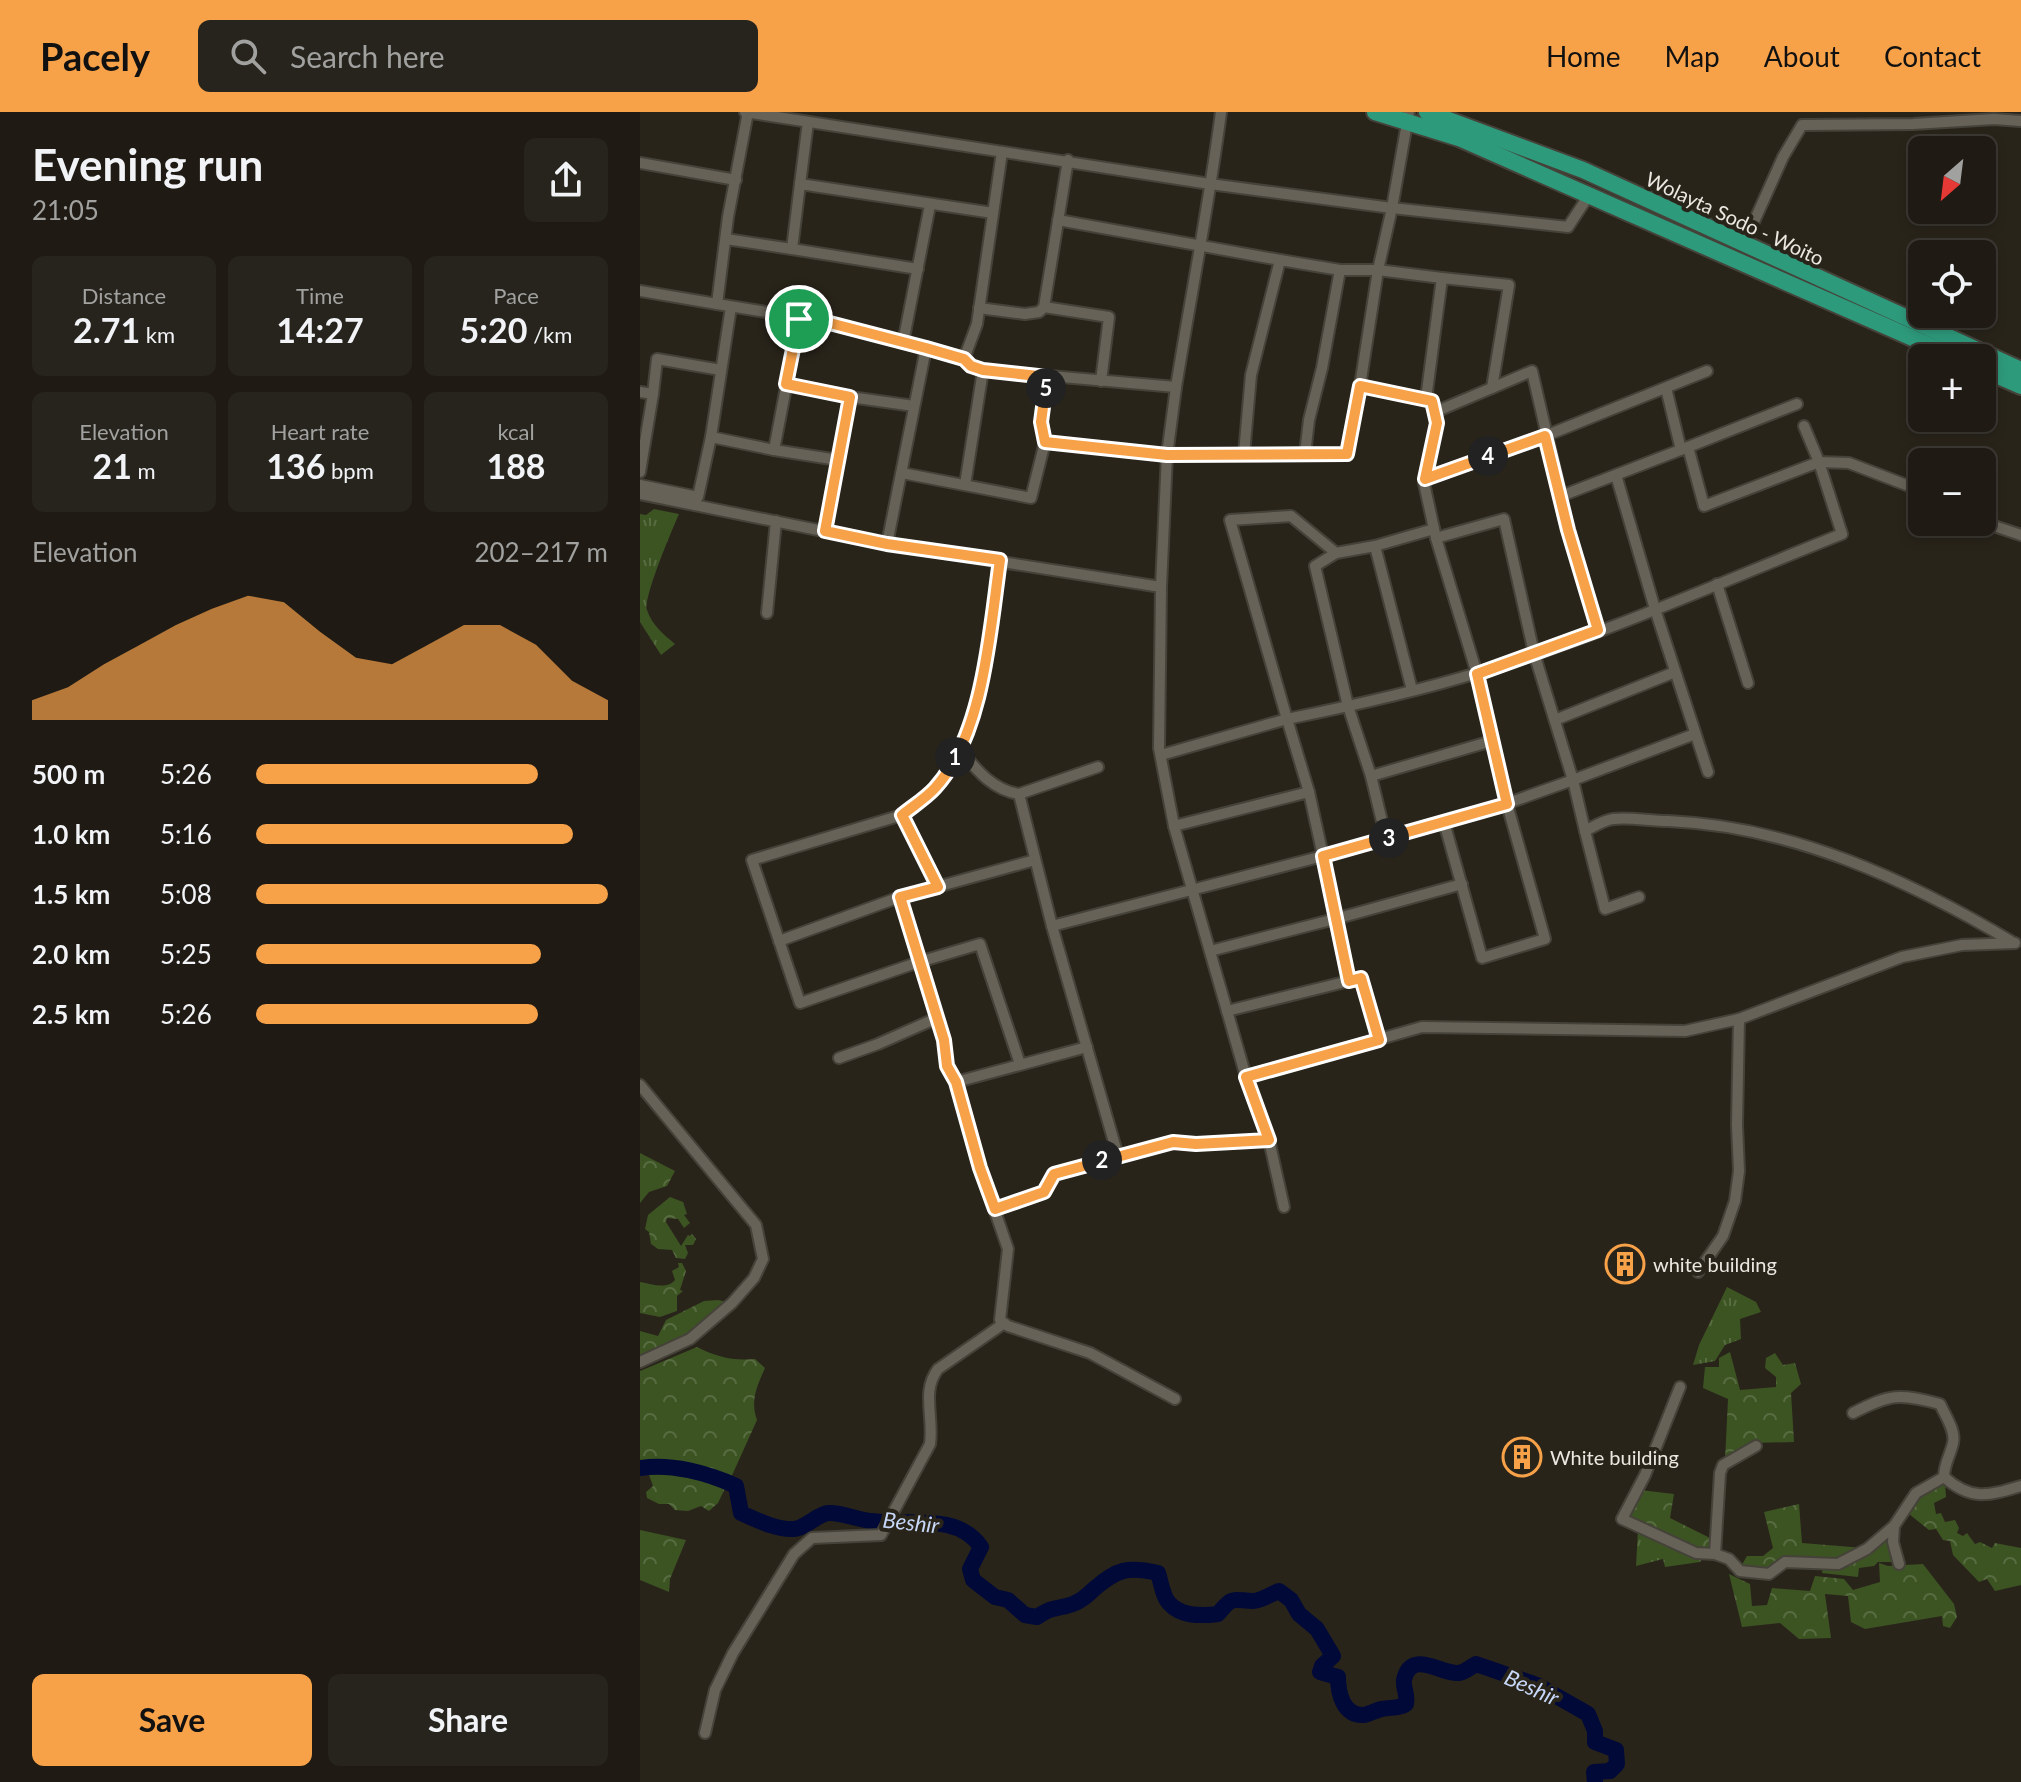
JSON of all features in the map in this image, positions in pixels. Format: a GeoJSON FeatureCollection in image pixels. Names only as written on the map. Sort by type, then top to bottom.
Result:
{"type":"FeatureCollection","features":[{"type":"Feature","properties":{"kind":"highway","name":"Wolayta Sodo - Woito"},"geometry":{"type":"LineString","coordinates":[[1375,112],[1408,117],[1459,138],[1926,344]]}},
{"type":"Feature","properties":{"kind":"highway","name":"Wolayta Sodo - Woito"},"geometry":{"type":"LineString","coordinates":[[1427,112],[1583,170],[2021,370]]}},
{"type":"Feature","properties":{"kind":"highway"},"geometry":{"type":"LineString","coordinates":[[1623,210],[1631,192]]}},
{"type":"Feature","properties":{"kind":"highway"},"geometry":{"type":"LineString","coordinates":[[1996,375],[2021,386]]}},
{"type":"Feature","properties":{"kind":"street"},"geometry":{"type":"LineString","coordinates":[[717,304],[747,112],[1210,184],[1568,227],[1589,195]]}},
{"type":"Feature","properties":{"kind":"street"},"geometry":{"type":"LineString","coordinates":[[1221,112],[1167,455],[1161,587],[1161,755],[1174,826],[1246,1077],[1269,1140],[1284,1207]]}},
{"type":"Feature","properties":{"kind":"street"},"geometry":{"type":"LineString","coordinates":[[1847,112],[1849,125]]}},
{"type":"Feature","properties":{"kind":"street"},"geometry":{"type":"LineString","coordinates":[[1045,442],[1167,455],[1347,454],[1408,117]]}},
{"type":"Feature","properties":{"kind":"street"},"geometry":{"type":"LineString","coordinates":[[1744,244],[1777,168],[1802,125],[1994,119],[2021,121]]}},
{"type":"Feature","properties":{"kind":"street"},"geometry":{"type":"LineString","coordinates":[[792,249],[808,122]]}},
{"type":"Feature","properties":{"kind":"street"},"geometry":{"type":"LineString","coordinates":[[964,359],[977,324],[1002,152]]}},
{"type":"Feature","properties":{"kind":"street"},"geometry":{"type":"LineString","coordinates":[[979,308],[1025,314],[1039,312],[1044,307],[1068,160]]}},
{"type":"Feature","properties":{"kind":"street"},"geometry":{"type":"LineString","coordinates":[[640,163],[736,180]]}},
{"type":"Feature","properties":{"kind":"street"},"geometry":{"type":"LineString","coordinates":[[800,184],[993,213]]}},
{"type":"Feature","properties":{"kind":"street"},"geometry":{"type":"LineString","coordinates":[[903,343],[930,205]]}},
{"type":"Feature","properties":{"kind":"street"},"geometry":{"type":"LineString","coordinates":[[1058,220],[1340,270],[1378,270],[1509,285],[1492,388]]}},
{"type":"Feature","properties":{"kind":"street"},"geometry":{"type":"LineString","coordinates":[[726,239],[918,269]]}},
{"type":"Feature","properties":{"kind":"street"},"geometry":{"type":"LineString","coordinates":[[1244,454],[1251,375],[1280,260]]}},
{"type":"Feature","properties":{"kind":"street"},"geometry":{"type":"LineString","coordinates":[[1305,454],[1309,420],[1340,270]]}},
{"type":"Feature","properties":{"kind":"street"},"geometry":{"type":"LineString","coordinates":[[1426,399],[1442,278]]}},
{"type":"Feature","properties":{"kind":"street"},"geometry":{"type":"LineString","coordinates":[[640,291],[822,321],[964,359],[971,366],[983,370],[1176,387]]}},
{"type":"Feature","properties":{"kind":"street"},"geometry":{"type":"LineString","coordinates":[[640,485],[698,497],[711,437],[731,307]]}},
{"type":"Feature","properties":{"kind":"street"},"geometry":{"type":"LineString","coordinates":[[1044,307],[1109,317],[1101,381]]}},
{"type":"Feature","properties":{"kind":"street"},"geometry":{"type":"LineString","coordinates":[[774,450],[799,319]]}},
{"type":"Feature","properties":{"kind":"street"},"geometry":{"type":"LineString","coordinates":[[887,544],[926,348]]}},
{"type":"Feature","properties":{"kind":"street"},"geometry":{"type":"LineString","coordinates":[[640,472],[645,420],[653,394],[657,359],[721,370]]}},
{"type":"Feature","properties":{"kind":"street"},"geometry":{"type":"LineString","coordinates":[[965,485],[983,370]]}},
{"type":"Feature","properties":{"kind":"street"},"geometry":{"type":"LineString","coordinates":[[1435,412],[1532,371],[1568,530],[1598,630]]}},
{"type":"Feature","properties":{"kind":"street"},"geometry":{"type":"LineString","coordinates":[[1425,479],[1545,436],[1707,371]]}},
{"type":"Feature","properties":{"kind":"street"},"geometry":{"type":"LineString","coordinates":[[902,473],[1031,498],[1045,442],[1041,422],[1047,377]]}},
{"type":"Feature","properties":{"kind":"street"},"geometry":{"type":"LineString","coordinates":[[786,384],[914,406]]}},
{"type":"Feature","properties":{"kind":"street"},"geometry":{"type":"LineString","coordinates":[[1360,386],[1432,401],[1437,423],[1425,479],[1435,534],[1477,674],[1507,804],[1545,939],[1482,958],[1444,822]]}},
{"type":"Feature","properties":{"kind":"street"},"geometry":{"type":"LineString","coordinates":[[1666,388],[1704,506],[1819,462],[1849,463],[1908,486]]}},
{"type":"Feature","properties":{"kind":"street"},"geometry":{"type":"LineString","coordinates":[[640,392],[653,394]]}},
{"type":"Feature","properties":{"kind":"street"},"geometry":{"type":"LineString","coordinates":[[825,531],[850,397]]}},
{"type":"Feature","properties":{"kind":"street"},"geometry":{"type":"LineString","coordinates":[[1561,496],[1797,404]]}},
{"type":"Feature","properties":{"kind":"street"},"geometry":{"type":"LineString","coordinates":[[1161,755],[1287,719],[1477,674],[1655,609],[1842,534],[1804,426]]}},
{"type":"Feature","properties":{"kind":"street"},"geometry":{"type":"LineString","coordinates":[[711,437],[838,460]]}},
{"type":"Feature","properties":{"kind":"street"},"geometry":{"type":"LineString","coordinates":[[1616,475],[1708,772]]}},
{"type":"Feature","properties":{"kind":"street"},"geometry":{"type":"LineString","coordinates":[[640,494],[887,544],[1161,587]]}},
{"type":"Feature","properties":{"kind":"street"},"geometry":{"type":"LineString","coordinates":[[1336,553],[1291,516],[1230,520],[1309,792],[1349,981]]}},
{"type":"Feature","properties":{"kind":"street"},"geometry":{"type":"LineString","coordinates":[[1386,838],[1371,776],[1348,706],[1315,566],[1336,553],[1504,519],[1534,653],[1573,780],[1605,909],[1639,897]]}},
{"type":"Feature","properties":{"kind":"street"},"geometry":{"type":"LineString","coordinates":[[767,613],[776,521]]}},
{"type":"Feature","properties":{"kind":"street"},"geometry":{"type":"LineString","coordinates":[[1996,527],[2021,535]]}},
{"type":"Feature","properties":{"kind":"street"},"geometry":{"type":"LineString","coordinates":[[1375,546],[1412,690]]}},
{"type":"Feature","properties":{"kind":"street"},"geometry":{"type":"LineString","coordinates":[[1000,560],[983,675],[970,725],[935,788],[902,815],[752,860],[800,1003],[980,944],[1020,1064]]}},
{"type":"Feature","properties":{"kind":"street"},"geometry":{"type":"LineString","coordinates":[[1717,584],[1748,683]]}},
{"type":"Feature","properties":{"kind":"street"},"geometry":{"type":"LineString","coordinates":[[1555,720],[1675,672]]}},
{"type":"Feature","properties":{"kind":"street"},"geometry":{"type":"LineString","coordinates":[[1052,926],[1323,856],[1507,804],[1695,734]]}},
{"type":"Feature","properties":{"kind":"street"},"geometry":{"type":"LineString","coordinates":[[1371,776],[1492,741]]}},
{"type":"Feature","properties":{"kind":"street"},"geometry":{"type":"LineString","coordinates":[[959,749],[993,784],[1006,792],[1019,794],[1098,767]]}},
{"type":"Feature","properties":{"kind":"street"},"geometry":{"type":"LineString","coordinates":[[1174,826],[1309,792]]}},
{"type":"Feature","properties":{"kind":"street"},"geometry":{"type":"LineString","coordinates":[[1019,794],[1052,926],[1118,1156]]}},
{"type":"Feature","properties":{"kind":"street"},"geometry":{"type":"LineString","coordinates":[[902,815],[938,887]]}},
{"type":"Feature","properties":{"kind":"street"},"geometry":{"type":"LineString","coordinates":[[1585,831],[1611,819],[1713,823],[1779,838],[1890,877],[2018,942]]}},
{"type":"Feature","properties":{"kind":"street"},"geometry":{"type":"LineString","coordinates":[[779,941],[900,897],[1035,860]]}},
{"type":"Feature","properties":{"kind":"street"},"geometry":{"type":"LineString","coordinates":[[1210,951],[1462,884]]}},
{"type":"Feature","properties":{"kind":"street"},"geometry":{"type":"LineString","coordinates":[[900,897],[944,1040],[947,1066],[956,1082],[980,1168],[1008,1249],[999,1310],[1003,1324]]}},
{"type":"Feature","properties":{"kind":"street"},"geometry":{"type":"LineString","coordinates":[[1246,1077],[1422,1027],[1685,1031],[1739,1019],[1902,957],[1962,945],[2018,942]]}},
{"type":"Feature","properties":{"kind":"street"},"geometry":{"type":"LineString","coordinates":[[1227,1011],[1361,978],[1379,1040]]}},
{"type":"Feature","properties":{"kind":"street"},"geometry":{"type":"LineString","coordinates":[[839,1058],[937,1018]]}},
{"type":"Feature","properties":{"kind":"street"},"geometry":{"type":"LineString","coordinates":[[1698,1272],[1723,1236],[1735,1201],[1739,1171],[1739,1019]]}},
{"type":"Feature","properties":{"kind":"street"},"geometry":{"type":"LineString","coordinates":[[956,1082],[1087,1047]]}},
{"type":"Feature","properties":{"kind":"street"},"geometry":{"type":"LineString","coordinates":[[640,1085],[756,1225],[763,1259],[754,1278],[732,1303],[690,1339],[640,1362]]}},
{"type":"Feature","properties":{"kind":"street"},"geometry":{"type":"LineString","coordinates":[[995,1209],[1044,1192],[1054,1174],[1173,1142],[1196,1144],[1269,1140]]}},
{"type":"Feature","properties":{"kind":"street"},"geometry":{"type":"LineString","coordinates":[[1003,1324],[1090,1353],[1175,1399]]}},
{"type":"Feature","properties":{"kind":"street"},"geometry":{"type":"LineString","coordinates":[[705,1733],[719,1680],[800,1546],[812,1538],[881,1535],[915,1477],[930,1444],[933,1427],[928,1392],[932,1377],[938,1369],[1003,1324]]}},
{"type":"Feature","properties":{"kind":"street"},"geometry":{"type":"LineString","coordinates":[[1680,1387],[1645,1475],[1622,1519],[1696,1553],[1715,1554],[1729,1559],[1740,1571],[1769,1574],[1785,1562],[1838,1564],[1867,1549],[1894,1526],[1916,1493],[1944,1477]]}},
{"type":"Feature","properties":{"kind":"street"},"geometry":{"type":"LineString","coordinates":[[1853,1413],[1882,1398],[1912,1397],[1940,1404],[1953,1434],[1944,1464],[1944,1477],[1955,1487],[1978,1497],[2021,1486]]}},
{"type":"Feature","properties":{"kind":"street"},"geometry":{"type":"LineString","coordinates":[[1715,1554],[1723,1465],[1756,1446]]}},
{"type":"Feature","properties":{"kind":"street"},"geometry":{"type":"LineString","coordinates":[[1894,1526],[1893,1542],[1899,1564]]}},
{"type":"Feature","properties":{"kind":"green space"},"geometry":{"type":"Polygon","coordinates":[[[654,509],[679,514],[647,603],[652,620],[675,644],[661,655],[640,622],[640,514],[646,515],[654,509]]]}},
{"type":"Feature","properties":{"kind":"green space"},"geometry":{"type":"Polygon","coordinates":[[[640,1153],[675,1171],[667,1186],[649,1192],[640,1203],[640,1153]]]}},
{"type":"Feature","properties":{"kind":"green space"},"geometry":{"type":"Polygon","coordinates":[[[670,1197],[683,1202],[687,1214],[684,1215],[690,1223],[684,1228],[678,1219],[667,1218],[666,1222],[681,1246],[688,1235],[692,1234],[696,1239],[693,1245],[685,1245],[688,1253],[685,1259],[676,1258],[672,1250],[658,1249],[651,1244],[649,1232],[645,1229],[648,1215],[670,1197]]]}},
{"type":"Feature","properties":{"kind":"green space"},"geometry":{"type":"Polygon","coordinates":[[[678,1263],[682,1263],[686,1271],[680,1290],[683,1291],[677,1296],[677,1311],[660,1317],[640,1313],[640,1282],[659,1286],[671,1283],[675,1280],[672,1271],[679,1267],[678,1263]]]}},
{"type":"Feature","properties":{"kind":"green space"},"geometry":{"type":"Polygon","coordinates":[[[1727,1287],[1756,1302],[1761,1312],[1740,1319],[1741,1339],[1725,1345],[1715,1361],[1693,1365],[1699,1345],[1727,1287]]]}},
{"type":"Feature","properties":{"kind":"green space"},"geometry":{"type":"Polygon","coordinates":[[[704,1301],[727,1302],[689,1338],[640,1360],[640,1331],[658,1336],[666,1320],[704,1301]]]}},
{"type":"Feature","properties":{"kind":"green space"},"geometry":{"type":"Polygon","coordinates":[[[697,1347],[725,1358],[755,1359],[765,1368],[754,1400],[757,1420],[729,1482],[715,1473],[640,1464],[640,1371],[697,1347]]]}},
{"type":"Feature","properties":{"kind":"green space"},"geometry":{"type":"Polygon","coordinates":[[[1730,1352],[1740,1390],[1776,1387],[1776,1377],[1765,1368],[1766,1358],[1775,1353],[1783,1365],[1795,1363],[1801,1384],[1791,1393],[1794,1442],[1752,1443],[1725,1460],[1728,1399],[1703,1388],[1705,1367],[1719,1367],[1719,1358],[1730,1352]]]}},
{"type":"Feature","properties":{"kind":"green space"},"geometry":{"type":"Polygon","coordinates":[[[647,1469],[707,1476],[727,1484],[718,1503],[709,1511],[701,1506],[688,1511],[675,1510],[669,1504],[659,1504],[647,1498],[646,1492],[653,1486],[647,1469]]]}},
{"type":"Feature","properties":{"kind":"green space"},"geometry":{"type":"Polygon","coordinates":[[[1938,1481],[1945,1483],[1946,1497],[1934,1503],[1936,1514],[1941,1513],[1945,1522],[1955,1520],[1959,1528],[1957,1533],[1963,1536],[1967,1533],[1975,1544],[1980,1542],[1992,1548],[1995,1543],[2021,1548],[2021,1585],[1995,1591],[1987,1579],[1979,1582],[1953,1555],[1950,1541],[1943,1540],[1936,1529],[1929,1530],[1909,1514],[1918,1495],[1938,1481]]]}},
{"type":"Feature","properties":{"kind":"green space"},"geometry":{"type":"Polygon","coordinates":[[[1640,1490],[1674,1494],[1670,1518],[1714,1540],[1713,1552],[1697,1552],[1625,1519],[1640,1490]]]}},
{"type":"Feature","properties":{"kind":"green space"},"geometry":{"type":"Polygon","coordinates":[[[1799,1504],[1802,1543],[1864,1548],[1836,1562],[1780,1558],[1767,1571],[1740,1568],[1747,1556],[1763,1556],[1773,1548],[1764,1512],[1799,1504]]]}},
{"type":"Feature","properties":{"kind":"green space"},"geometry":{"type":"Polygon","coordinates":[[[640,1530],[686,1540],[670,1579],[669,1592],[640,1580],[640,1530]]]}},
{"type":"Feature","properties":{"kind":"green space"},"geometry":{"type":"Polygon","coordinates":[[[1638,1530],[1704,1556],[1700,1562],[1665,1567],[1663,1559],[1636,1566],[1638,1530]]]}},
{"type":"Feature","properties":{"kind":"green space"},"geometry":{"type":"Polygon","coordinates":[[[1891,1531],[1896,1562],[1878,1562],[1874,1566],[1859,1568],[1858,1577],[1822,1573],[1823,1567],[1891,1531]]]}},
{"type":"Feature","properties":{"kind":"green space"},"geometry":{"type":"Polygon","coordinates":[[[1879,1563],[1888,1566],[1923,1564],[1954,1604],[1957,1617],[1950,1628],[1943,1626],[1942,1616],[1865,1629],[1851,1622],[1848,1596],[1825,1594],[1831,1638],[1799,1639],[1780,1623],[1742,1627],[1729,1574],[1750,1584],[1752,1606],[1767,1605],[1772,1588],[1810,1591],[1815,1576],[1844,1579],[1853,1590],[1880,1582],[1879,1563]]]}},
{"type":"Feature","properties":{"kind":"waterway","name":"Beshir"},"geometry":{"type":"LineString","coordinates":[[640,1468],[677,1468],[725,1481],[736,1486],[741,1513],[780,1528],[798,1528],[824,1514],[833,1513],[871,1521],[931,1523],[959,1529],[981,1547],[970,1569],[973,1580],[995,1597],[1008,1600],[1025,1615],[1037,1617],[1052,1609],[1076,1603],[1109,1577],[1131,1570],[1158,1573],[1169,1603],[1179,1611],[1192,1614],[1218,1614],[1233,1600],[1256,1601],[1279,1591],[1317,1629],[1333,1656],[1320,1672],[1338,1677],[1343,1702],[1351,1712],[1364,1715],[1406,1704],[1404,1680],[1413,1666],[1428,1665],[1459,1673],[1476,1664],[1537,1685],[1588,1714],[1595,1731],[1595,1742],[1616,1750],[1617,1764],[1610,1771],[1594,1772],[1595,1782]]}},
{"type":"Feature","properties":{"kind":"place","name":"white building"},"geometry":{"type":"Point","coordinates":[1625,1264]}},
{"type":"Feature","properties":{"kind":"place","name":"White building"},"geometry":{"type":"Point","coordinates":[1522,1457]}},
{"type":"Feature","properties":{"kind":"route"},"geometry":{"type":"LineString","coordinates":[[799,319],[822,321],[926,348],[964,359],[971,366],[983,370],[1047,377],[1041,422],[1045,442],[1167,455],[1347,454],[1360,386],[1432,401],[1437,423],[1425,479],[1545,436],[1568,530],[1598,630],[1477,674],[1507,804],[1323,856],[1349,981],[1361,978],[1379,1040],[1246,1077],[1269,1140],[1196,1144],[1173,1142],[1054,1174],[1044,1192],[995,1209],[956,1082],[947,1066],[944,1040],[900,897],[938,887],[902,815],[935,788],[953,762],[970,725],[983,675],[1000,560],[887,544],[825,531],[850,397],[786,384],[799,319]]}}]}
